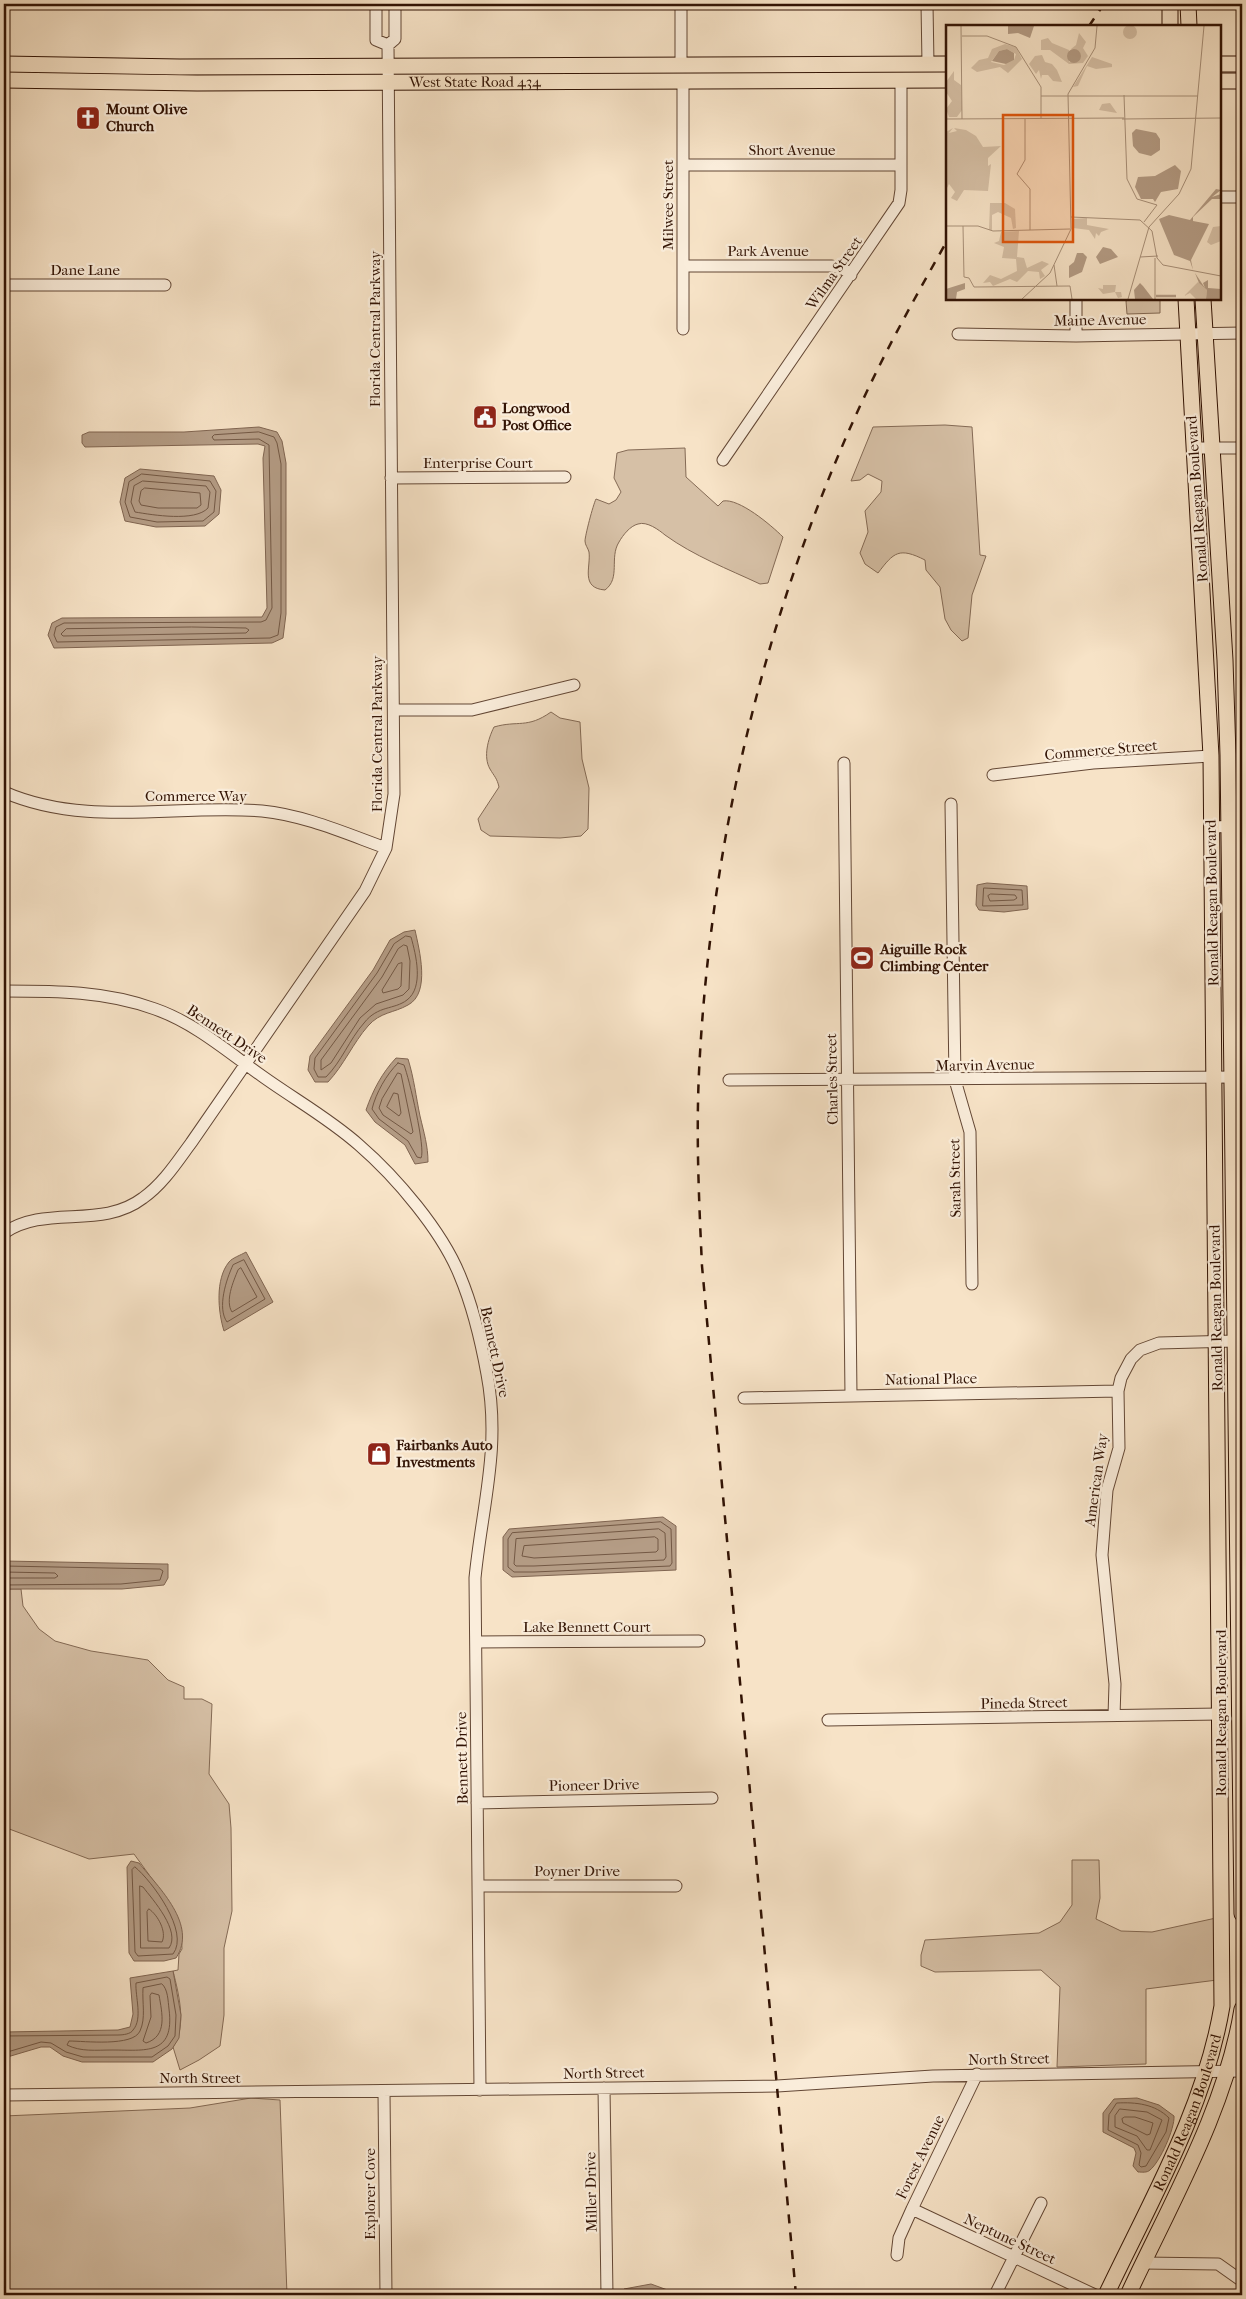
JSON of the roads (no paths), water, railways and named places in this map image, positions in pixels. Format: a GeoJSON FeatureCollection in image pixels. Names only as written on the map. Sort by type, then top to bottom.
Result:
{"type":"FeatureCollection","features":[{"type":"Feature","properties":{"kind":"main road"},"geometry":{"type":"LineString","coordinates":[[1170,4],[1170,25]]}},
{"type":"Feature","properties":{"kind":"main road"},"geometry":{"type":"LineString","coordinates":[[1188,4],[1189,25]]}},
{"type":"Feature","properties":{"kind":"main road","name":"West State Road 434"},"geometry":{"type":"LineString","coordinates":[[4,64],[180,67],[946,64]]}},
{"type":"Feature","properties":{"kind":"main road"},"geometry":{"type":"LineString","coordinates":[[1221,64],[1242,64]]}},
{"type":"Feature","properties":{"kind":"main road"},"geometry":{"type":"LineString","coordinates":[[658,81],[672,74],[681,65]]}},
{"type":"Feature","properties":{"kind":"main road"},"geometry":{"type":"LineString","coordinates":[[683,80],[711,65]]}},
{"type":"Feature","properties":{"kind":"main road","name":"West State Road 434"},"geometry":{"type":"LineString","coordinates":[[4,80],[388,82],[946,80]]}},
{"type":"Feature","properties":{"kind":"main road"},"geometry":{"type":"LineString","coordinates":[[1221,81],[1242,81]]}},
{"type":"Feature","properties":{"kind":"main road","name":"Ronald Reagan Boulevard"},"geometry":{"type":"LineString","coordinates":[[1106,2295],[1195,2105],[1222,2006],[1212,756],[1186,300]]}},
{"type":"Feature","properties":{"kind":"main road","name":"Ronald Reagan Boulevard"},"geometry":{"type":"LineString","coordinates":[[1203,300],[1236,826],[1238,1198],[1235,1341],[1242,1914]]}},
{"type":"Feature","properties":{"kind":"main road"},"geometry":{"type":"LineString","coordinates":[[1220,1629],[1239,1630]]}},
{"type":"Feature","properties":{"kind":"main road"},"geometry":{"type":"LineString","coordinates":[[1221,1844],[1242,1837]]}},
{"type":"Feature","properties":{"kind":"main road"},"geometry":{"type":"LineString","coordinates":[[1221,1844],[1242,1852]]}},
{"type":"Feature","properties":{"kind":"main road","name":"Ronald Reagan Boulevard"},"geometry":{"type":"LineString","coordinates":[[1128,2295],[1216,2107],[1235,2071],[1242,2009]]}},
{"type":"Feature","properties":{"kind":"street"},"geometry":{"type":"LineString","coordinates":[[376,4],[376,40],[388,45]]}},
{"type":"Feature","properties":{"kind":"street","name":"Florida Central Parkway"},"geometry":{"type":"LineString","coordinates":[[4,1233],[31,1221],[50,1217],[107,1215],[143,1199],[160,1183],[192,1143],[365,891],[386,848],[394,794],[388,45],[395,39],[394,4]]}},
{"type":"Feature","properties":{"kind":"street"},"geometry":{"type":"LineString","coordinates":[[681,4],[681,65]]}},
{"type":"Feature","properties":{"kind":"street"},"geometry":{"type":"LineString","coordinates":[[927,4],[928,64]]}},
{"type":"Feature","properties":{"kind":"street","name":"Milwee Street"},"geometry":{"type":"LineString","coordinates":[[683,80],[683,329]]}},
{"type":"Feature","properties":{"kind":"street","name":"Wilma Street"},"geometry":{"type":"LineString","coordinates":[[723,460],[899,203],[901,80]]}},
{"type":"Feature","properties":{"kind":"street","name":"Short Avenue"},"geometry":{"type":"LineString","coordinates":[[683,165],[901,165]]}},
{"type":"Feature","properties":{"kind":"street"},"geometry":{"type":"LineString","coordinates":[[1221,197],[1242,197]]}},
{"type":"Feature","properties":{"kind":"street","name":"Park Avenue"},"geometry":{"type":"LineString","coordinates":[[683,266],[832,266],[842,268],[851,275]]}},
{"type":"Feature","properties":{"kind":"street","name":"Dane Lane"},"geometry":{"type":"LineString","coordinates":[[4,285],[166,285]]}},
{"type":"Feature","properties":{"kind":"street"},"geometry":{"type":"LineString","coordinates":[[1076,300],[1076,336]]}},
{"type":"Feature","properties":{"kind":"street","name":"Maine Avenue"},"geometry":{"type":"LineString","coordinates":[[958,334],[1076,336],[1242,333]]}},
{"type":"Feature","properties":{"kind":"street"},"geometry":{"type":"LineString","coordinates":[[1193,448],[1242,448]]}},
{"type":"Feature","properties":{"kind":"street","name":"Enterprise Court"},"geometry":{"type":"LineString","coordinates":[[391,478],[565,477]]}},
{"type":"Feature","properties":{"kind":"street"},"geometry":{"type":"LineString","coordinates":[[394,710],[472,710],[574,685]]}},
{"type":"Feature","properties":{"kind":"street","name":"Commerce Street"},"geometry":{"type":"LineString","coordinates":[[993,775],[1094,763],[1212,756]]}},
{"type":"Feature","properties":{"kind":"street","name":"Charles Street"},"geometry":{"type":"LineString","coordinates":[[844,763],[851,1395]]}},
{"type":"Feature","properties":{"kind":"street","name":"Commerce Way"},"geometry":{"type":"LineString","coordinates":[[4,792],[38,805],[81,812],[264,812],[345,833],[386,848]]}},
{"type":"Feature","properties":{"kind":"street","name":"Sarah Street"},"geometry":{"type":"LineString","coordinates":[[951,804],[955,1080],[970,1132],[972,1284]]}},
{"type":"Feature","properties":{"kind":"street"},"geometry":{"type":"LineString","coordinates":[[1212,827],[1236,826]]}},
{"type":"Feature","properties":{"kind":"street","name":"Bennett Drive"},"geometry":{"type":"LineString","coordinates":[[4,991],[75,991],[115,996],[156,1009],[188,1023],[358,1144],[392,1176],[416,1205],[459,1274],[481,1344],[492,1411],[493,1441],[488,1491],[478,1545],[475,1578],[480,2090]]}},
{"type":"Feature","properties":{"kind":"street","name":"Marvin Avenue"},"geometry":{"type":"LineString","coordinates":[[729,1080],[1238,1078]]}},
{"type":"Feature","properties":{"kind":"street","name":"American Way"},"geometry":{"type":"LineString","coordinates":[[1114,1716],[1115,1684],[1102,1555],[1107,1490],[1119,1448],[1118,1390],[1121,1378],[1131,1359],[1140,1350],[1159,1343],[1235,1341]]}},
{"type":"Feature","properties":{"kind":"street","name":"National Place"},"geometry":{"type":"LineString","coordinates":[[744,1398],[1118,1390]]}},
{"type":"Feature","properties":{"kind":"street","name":"Lake Bennett Court"},"geometry":{"type":"LineString","coordinates":[[476,1642],[698,1641]]}},
{"type":"Feature","properties":{"kind":"street","name":"Pineda Street"},"geometry":{"type":"LineString","coordinates":[[828,1720],[1220,1714]]}},
{"type":"Feature","properties":{"kind":"street","name":"Pioneer Drive"},"geometry":{"type":"LineString","coordinates":[[477,1803],[712,1798]]}},
{"type":"Feature","properties":{"kind":"street","name":"Poyner Drive"},"geometry":{"type":"LineString","coordinates":[[478,1886],[676,1886]]}},
{"type":"Feature","properties":{"kind":"street","name":"North Street"},"geometry":{"type":"LineString","coordinates":[[4,2095],[777,2086],[977,2074],[1235,2071]]}},
{"type":"Feature","properties":{"kind":"street","name":"Forest Avenue"},"geometry":{"type":"LineString","coordinates":[[897,2255],[899,2238],[977,2074]]}},
{"type":"Feature","properties":{"kind":"street","name":"Miller Drive"},"geometry":{"type":"LineString","coordinates":[[604,2088],[607,2295]]}},
{"type":"Feature","properties":{"kind":"street","name":"Explorer Cove"},"geometry":{"type":"LineString","coordinates":[[384,2092],[386,2295]]}},
{"type":"Feature","properties":{"kind":"street"},"geometry":{"type":"LineString","coordinates":[[995,2295],[1041,2203]]}},
{"type":"Feature","properties":{"kind":"street","name":"Neptune Street"},"geometry":{"type":"LineString","coordinates":[[912,2209],[1095,2295]]}},
{"type":"Feature","properties":{"kind":"street"},"geometry":{"type":"LineString","coordinates":[[1142,2264],[1218,2264],[1242,2281]]}},
{"type":"Feature","properties":{"kind":"water"},"geometry":{"type":"Polygon","coordinates":[[[259,427],[277,432],[282,441],[286,463],[286,614],[283,638],[272,643],[54,648],[48,635],[52,623],[62,618],[262,617],[267,608],[263,458],[265,446],[258,444],[85,447],[82,443],[82,435],[89,432],[184,432],[259,427]]]}},
{"type":"Feature","properties":{"kind":"water"},"geometry":{"type":"Polygon","coordinates":[[[140,469],[214,476],[221,490],[219,514],[205,526],[156,527],[125,521],[120,502],[125,478],[140,469]]]}},
{"type":"Feature","properties":{"kind":"water"},"geometry":{"type":"Polygon","coordinates":[[[987,883],[1027,886],[1028,909],[1004,912],[979,910],[976,905],[977,885],[987,883]]]}},
{"type":"Feature","properties":{"kind":"water"},"geometry":{"type":"Polygon","coordinates":[[[415,930],[422,970],[419,991],[415,999],[403,1008],[382,1015],[373,1021],[328,1082],[315,1082],[308,1070],[310,1056],[373,970],[390,940],[404,932],[415,930]]]}},
{"type":"Feature","properties":{"kind":"water"},"geometry":{"type":"Polygon","coordinates":[[[396,1058],[408,1059],[426,1139],[428,1162],[415,1164],[405,1145],[375,1122],[366,1110],[378,1082],[396,1058]]]}},
{"type":"Feature","properties":{"kind":"water"},"geometry":{"type":"Polygon","coordinates":[[[246,1252],[273,1302],[224,1331],[219,1305],[221,1277],[230,1261],[246,1252]]]}},
{"type":"Feature","properties":{"kind":"water"},"geometry":{"type":"Polygon","coordinates":[[[663,1517],[676,1526],[676,1570],[512,1577],[503,1570],[503,1537],[509,1529],[663,1517]]]}},
{"type":"Feature","properties":{"kind":"water"},"geometry":{"type":"Polygon","coordinates":[[[4,1561],[168,1564],[168,1578],[164,1585],[122,1589],[4,1589],[4,1561]]]}},
{"type":"Feature","properties":{"kind":"water"},"geometry":{"type":"Polygon","coordinates":[[[131,1861],[139,1863],[165,1895],[179,1920],[182,1945],[176,1958],[164,1961],[134,1961],[129,1953],[127,1867],[131,1861]]]}},
{"type":"Feature","properties":{"kind":"water"},"geometry":{"type":"Polygon","coordinates":[[[173,1971],[181,2015],[179,2038],[172,2049],[153,2062],[82,2062],[63,2056],[50,2047],[41,2047],[4,2058],[4,2032],[118,2030],[130,2027],[133,2014],[130,1978],[173,1971]]]}},
{"type":"Feature","properties":{"kind":"water"},"geometry":{"type":"Polygon","coordinates":[[[1137,2098],[1159,2105],[1174,2116],[1172,2128],[1162,2153],[1154,2166],[1149,2171],[1144,2172],[1138,2172],[1133,2166],[1136,2153],[1134,2148],[1103,2132],[1103,2113],[1114,2099],[1137,2098]]]}},
{"type":"Feature","properties":{"kind":"water"},"geometry":{"type":"Polygon","coordinates":[[[651,2284],[673,2292],[674,2295],[621,2295],[624,2289],[651,2284]]]}},
{"type":"Feature","properties":{"kind":"railway"},"geometry":{"type":"LineString","coordinates":[[1090,25],[1104,4]]}},
{"type":"Feature","properties":{"kind":"railway"},"geometry":{"type":"LineString","coordinates":[[796,2295],[702,1266],[698,1121],[699,1072],[705,987],[715,903],[746,737],[793,575],[822,495],[855,417],[876,372],[946,243]]}},
{"type":"Feature","properties":{"kind":"place","name":"Mount Olive Church"},"geometry":{"type":"Point","coordinates":[88,118]}},
{"type":"Feature","properties":{"kind":"place","name":"Longwood Post Office"},"geometry":{"type":"Point","coordinates":[485,417]}},
{"type":"Feature","properties":{"kind":"place","name":"Aiguille Rock Climbing Center"},"geometry":{"type":"Point","coordinates":[862,958]}},
{"type":"Feature","properties":{"kind":"place","name":"Fairbanks Auto Investments"},"geometry":{"type":"Point","coordinates":[379,1454]}}]}
